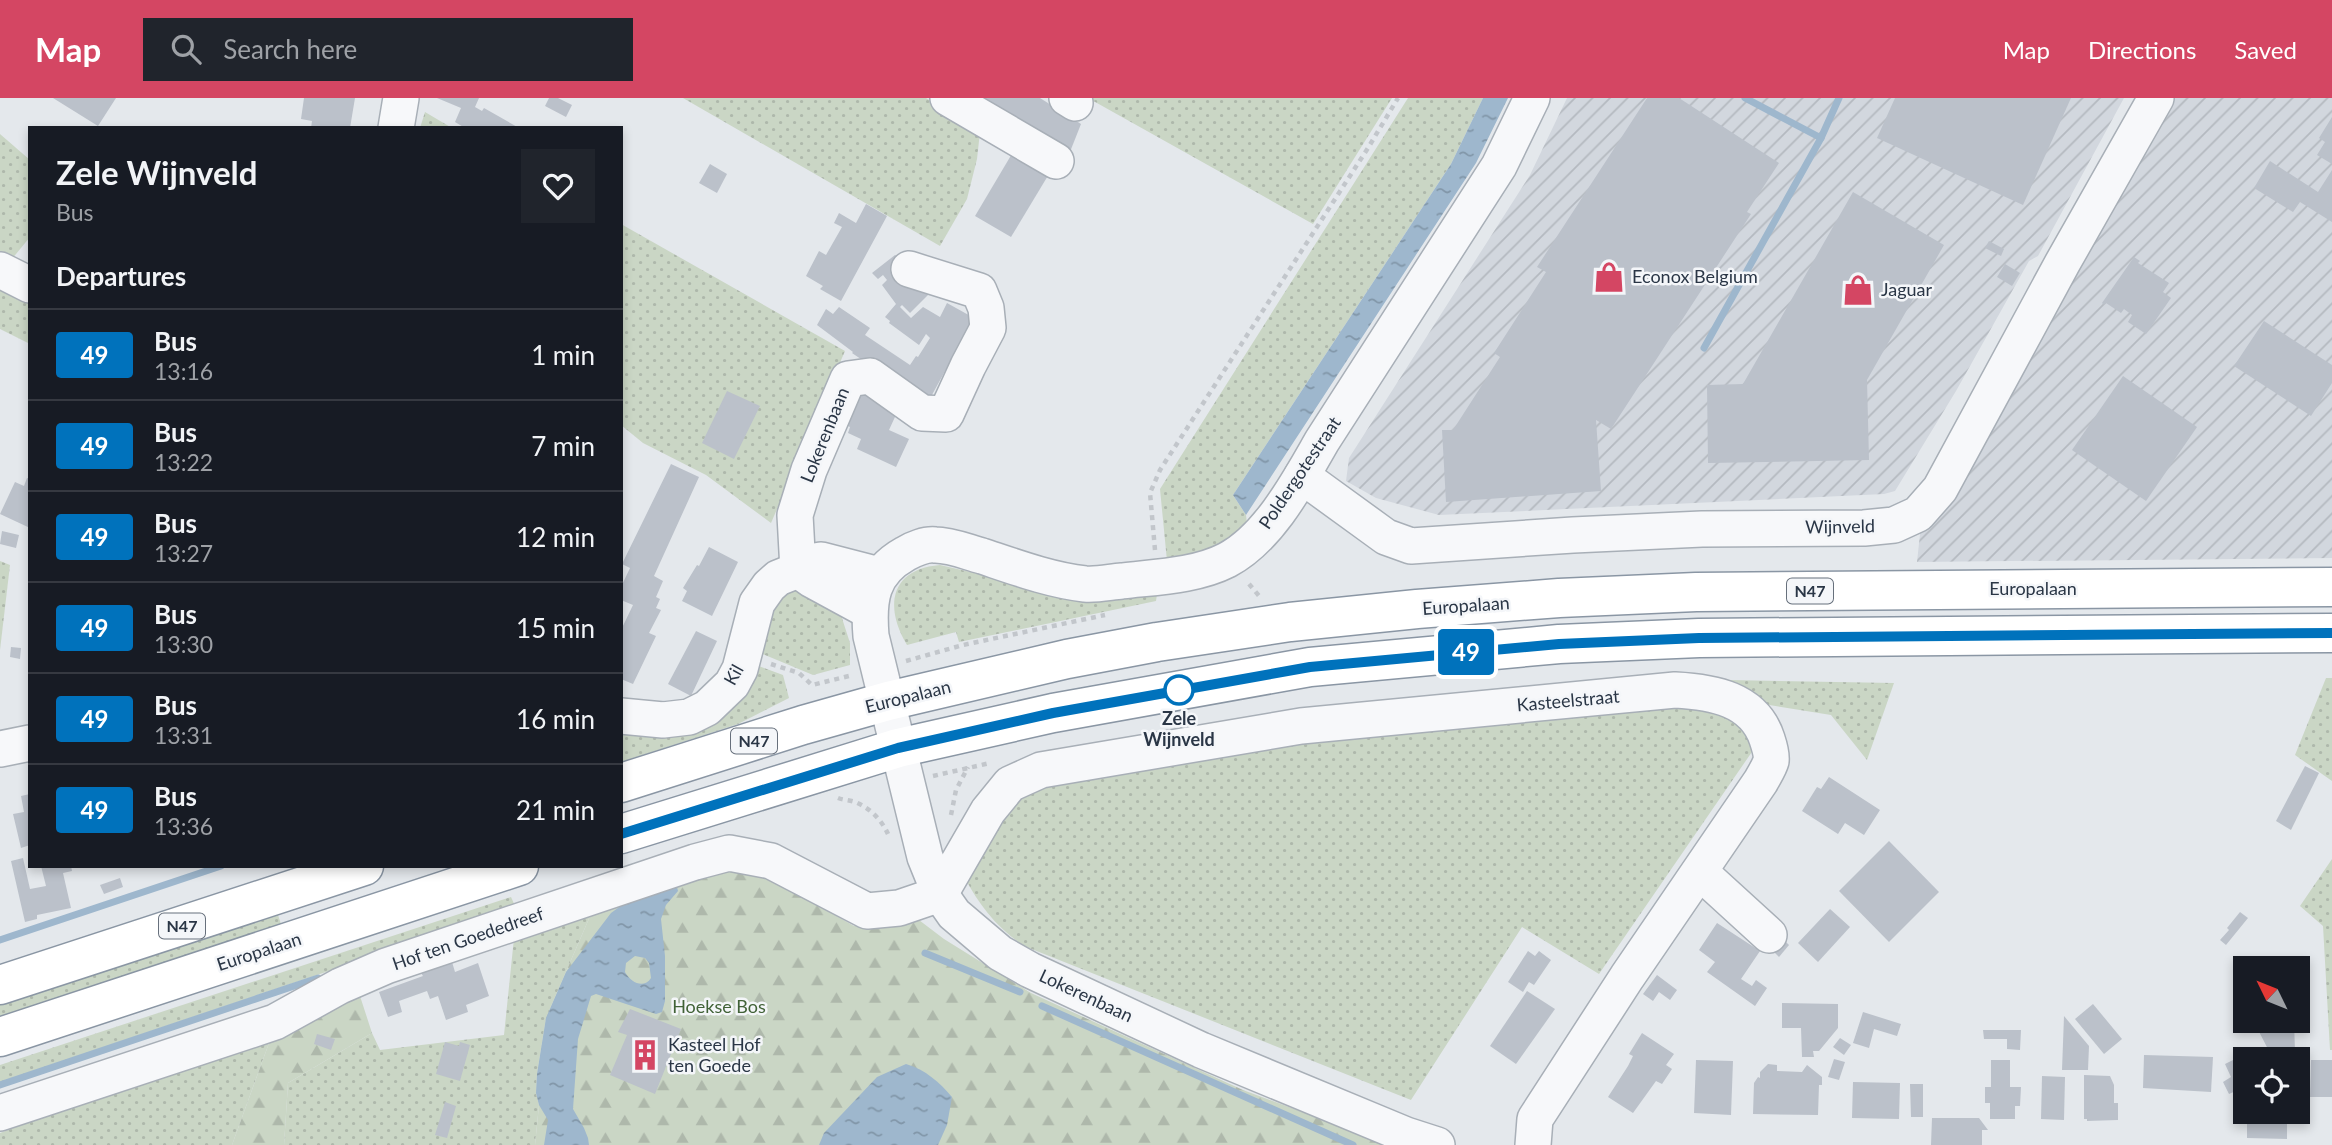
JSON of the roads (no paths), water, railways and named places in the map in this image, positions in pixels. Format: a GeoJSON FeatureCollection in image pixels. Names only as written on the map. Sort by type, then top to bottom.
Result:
{"type":"FeatureCollection","features":[{"type":"Feature","properties":{"kind":"highway","name":"Europalaan"},"geometry":{"type":"LineString","coordinates":[[623,782],[803,725],[884,685],[1067,659],[1290,622],[1559,598],[1696,592],[2332,587]]}},
{"type":"Feature","properties":{"kind":"highway"},"geometry":{"type":"LineString","coordinates":[[623,833],[898,748],[1053,713],[1310,667],[1559,644],[1699,638],[2332,633]]}},
{"type":"Feature","properties":{"kind":"highway","name":"N47"},"geometry":{"type":"LineString","coordinates":[[0,985],[358,868]]}},
{"type":"Feature","properties":{"kind":"highway","name":"Europalaan"},"geometry":{"type":"LineString","coordinates":[[0,1037],[513,868]]}},
{"type":"Feature","properties":{"kind":"street"},"geometry":{"type":"LineString","coordinates":[[396,126],[401,98]]}},
{"type":"Feature","properties":{"kind":"street"},"geometry":{"type":"LineString","coordinates":[[948,98],[1056,161]]}},
{"type":"Feature","properties":{"kind":"street","name":"Poldergotestraat"},"geometry":{"type":"LineString","coordinates":[[878,575],[893,560],[911,550],[933,544],[1062,580],[1088,584],[1202,569],[1227,560],[1245,547],[1269,524],[1302,476],[1499,166],[1532,98]]}},
{"type":"Feature","properties":{"kind":"street","name":"Wijnveld"},"geometry":{"type":"LineString","coordinates":[[1302,476],[1386,537],[1411,546],[1663,531],[1864,528],[1894,525],[1919,514],[1940,489],[2063,262],[2156,98]]}},
{"type":"Feature","properties":{"kind":"street","name":"Lokerenbaan"},"geometry":{"type":"LineString","coordinates":[[798,570],[795,515],[809,470],[848,379],[870,376],[922,413],[946,414],[988,328],[986,308],[979,291],[909,269]]}},
{"type":"Feature","properties":{"kind":"street"},"geometry":{"type":"LineString","coordinates":[[0,270],[28,284]]}},
{"type":"Feature","properties":{"kind":"street","name":"Kil"},"geometry":{"type":"LineString","coordinates":[[623,716],[663,720],[689,717],[707,708],[732,684],[740,669],[757,603],[778,578],[809,562],[821,560],[878,575]]}},
{"type":"Feature","properties":{"kind":"street"},"geometry":{"type":"LineString","coordinates":[[798,570],[869,611]]}},
{"type":"Feature","properties":{"kind":"street"},"geometry":{"type":"LineString","coordinates":[[878,575],[869,611],[871,636],[884,685]]}},
{"type":"Feature","properties":{"kind":"street","name":"Lokerenbaan"},"geometry":{"type":"LineString","coordinates":[[884,685],[925,857],[940,894],[954,914],[979,936],[1000,953],[1030,970],[1201,1050],[1406,1135],[1437,1145]]}},
{"type":"Feature","properties":{"kind":"street","name":"Kasteelstraat"},"geometry":{"type":"LineString","coordinates":[[940,894],[988,811],[1010,784],[1041,770],[1301,726],[1675,690],[1706,692],[1733,701],[1750,711],[1765,732],[1771,761],[1535,1119],[1533,1145]]}},
{"type":"Feature","properties":{"kind":"street"},"geometry":{"type":"LineString","coordinates":[[0,749],[28,743]]}},
{"type":"Feature","properties":{"kind":"street","name":"Hof ten Goededreef"},"geometry":{"type":"LineString","coordinates":[[0,1113],[275,1022],[340,986],[386,967],[695,862],[729,853],[771,861],[867,911],[899,908],[940,894]]}},
{"type":"Feature","properties":{"kind":"street"},"geometry":{"type":"LineString","coordinates":[[1700,872],[1769,934]]}},
{"type":"Feature","properties":{"kind":"water"},"geometry":{"type":"Polygon","coordinates":[[[1483,98],[1508,98],[1476,163],[1246,515],[1233,495],[1451,164],[1483,98]]]}},
{"type":"Feature","properties":{"kind":"water"},"geometry":{"type":"Polygon","coordinates":[[[677,887],[678,891],[666,905],[661,919],[665,956],[665,1001],[662,1012],[656,1014],[596,994],[591,996],[578,1039],[573,1109],[584,1128],[589,1145],[544,1145],[548,1120],[539,1105],[536,1093],[546,1018],[566,972],[611,913],[622,905],[677,887]],[[635,956],[626,963],[625,972],[641,984],[651,978],[649,963],[645,958],[635,956]]]}},
{"type":"Feature","properties":{"kind":"water"},"geometry":{"type":"Polygon","coordinates":[[[906,1064],[932,1077],[952,1097],[947,1125],[938,1145],[819,1145],[824,1133],[877,1077],[906,1064]]]}},
{"type":"Feature","properties":{"kind":"waterway"},"geometry":{"type":"LineString","coordinates":[[1745,98],[1821,138]]}},
{"type":"Feature","properties":{"kind":"waterway"},"geometry":{"type":"LineString","coordinates":[[1704,348],[1821,138],[1839,98]]}},
{"type":"Feature","properties":{"kind":"waterway"},"geometry":{"type":"LineString","coordinates":[[0,940],[215,868]]}},
{"type":"Feature","properties":{"kind":"waterway"},"geometry":{"type":"LineString","coordinates":[[925,953],[1020,992]]}},
{"type":"Feature","properties":{"kind":"waterway"},"geometry":{"type":"LineString","coordinates":[[0,1085],[318,978]]}},
{"type":"Feature","properties":{"kind":"waterway"},"geometry":{"type":"LineString","coordinates":[[1042,1006],[1353,1145]]}},
{"type":"Feature","properties":{"kind":"place","name":"Econox Belgium"},"geometry":{"type":"Point","coordinates":[1609,277]}},
{"type":"Feature","properties":{"kind":"place","name":"Jaguar"},"geometry":{"type":"Point","coordinates":[1858,290]}},
{"type":"Feature","properties":{"kind":"place","name":"Zele Wijnveld"},"geometry":{"type":"Point","coordinates":[1179,690]}},
{"type":"Feature","properties":{"kind":"place","name":"Kasteel Hof ten Goede"},"geometry":{"type":"Point","coordinates":[645,1055]}},
{"type":"Feature","properties":{"kind":"park label","name":"Hoekse Bos"},"geometry":{"type":"Point","coordinates":[719,1007]}}]}
